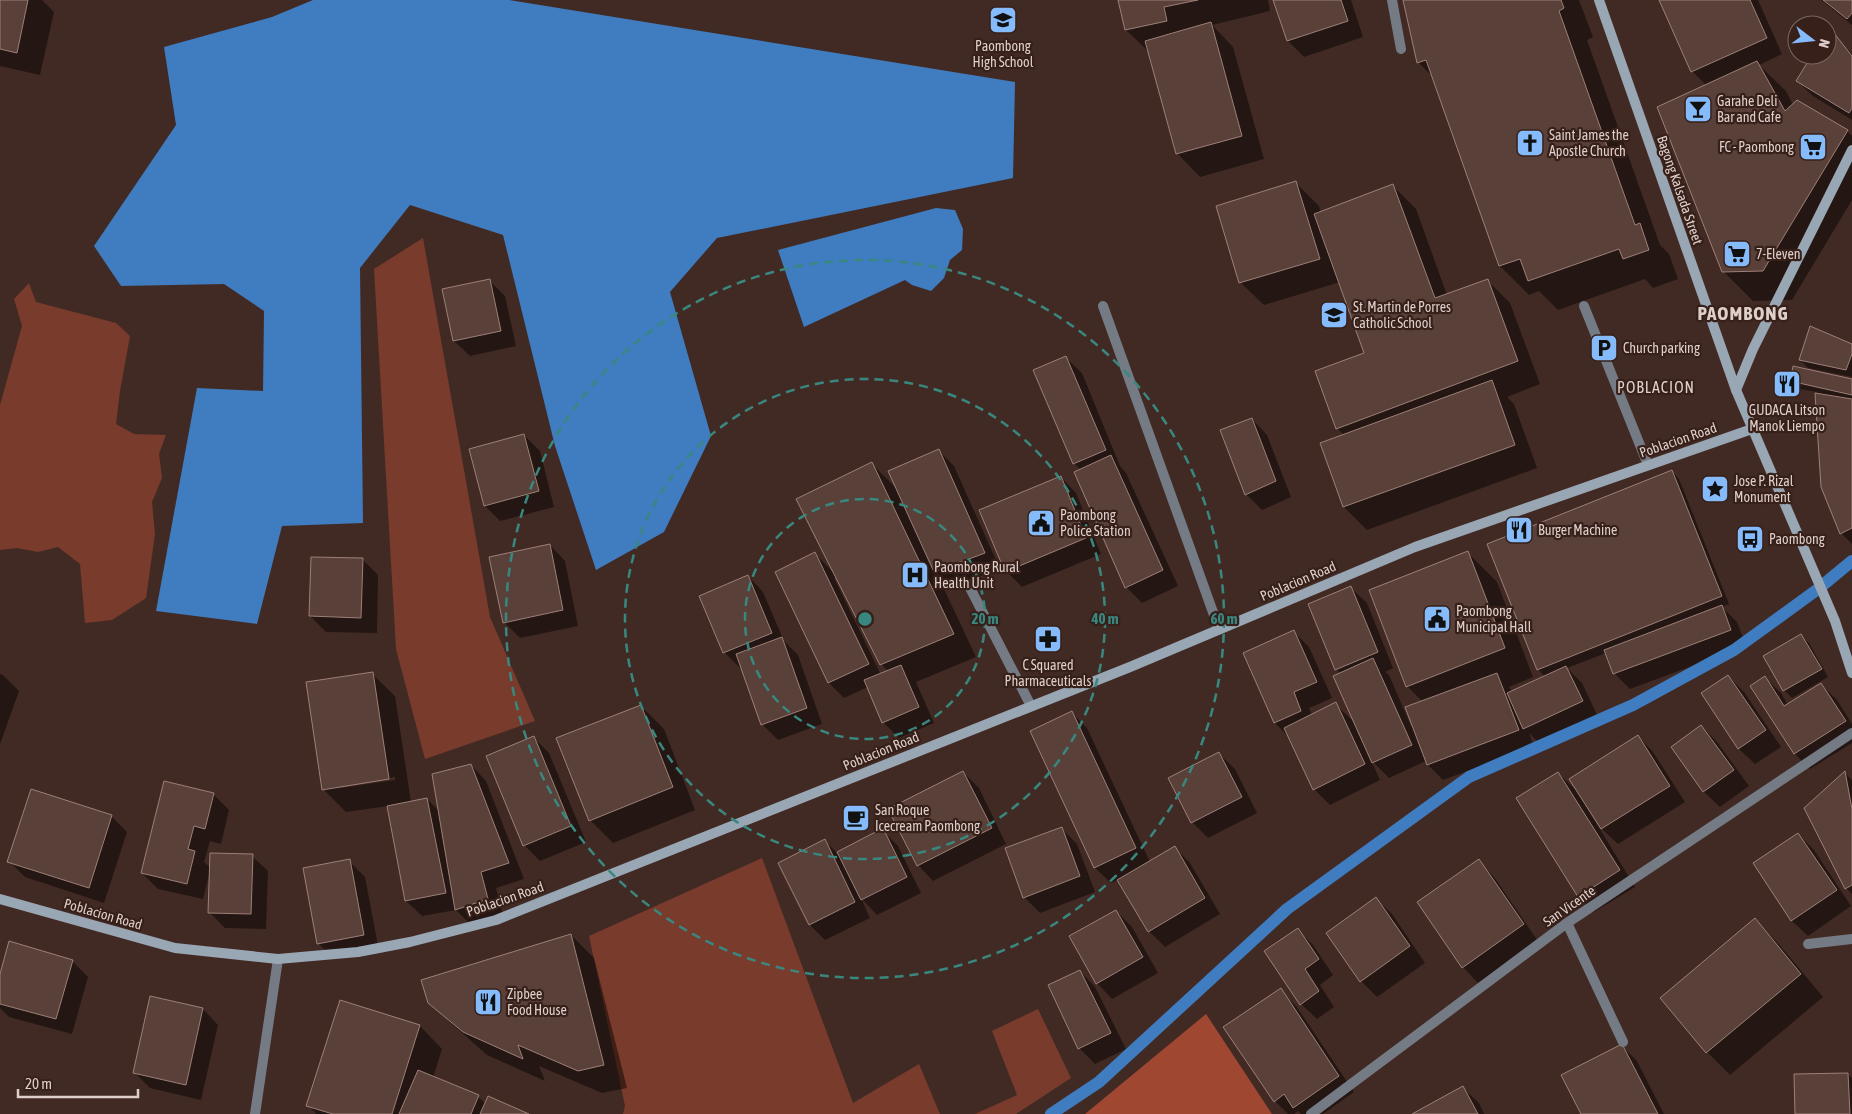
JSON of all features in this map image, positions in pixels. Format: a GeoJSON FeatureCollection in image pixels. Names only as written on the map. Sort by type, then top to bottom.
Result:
{"type":"FeatureCollection","features":[{"type":"Feature","properties":{"kind":"street"},"geometry":{"type":"LineString","coordinates":[[1392,0],[1401,49]]}},
{"type":"Feature","properties":{"kind":"street","name":"Bagong Kalsada Street"},"geometry":{"type":"LineString","coordinates":[[1599,0],[1736,390],[1835,621],[1852,673]]}},
{"type":"Feature","properties":{"kind":"street"},"geometry":{"type":"LineString","coordinates":[[1736,390],[1753,349],[1852,150]]}},
{"type":"Feature","properties":{"kind":"street"},"geometry":{"type":"LineString","coordinates":[[1103,306],[1220,629]]}},
{"type":"Feature","properties":{"kind":"street"},"geometry":{"type":"LineString","coordinates":[[1584,306],[1648,466]]}},
{"type":"Feature","properties":{"kind":"street","name":"Poblacion Road"},"geometry":{"type":"LineString","coordinates":[[0,899],[175,948],[278,959],[358,952],[410,942],[496,920],[1031,706],[1415,547],[1752,429]]}},
{"type":"Feature","properties":{"kind":"street"},"geometry":{"type":"LineString","coordinates":[[968,584],[1031,706]]}},
{"type":"Feature","properties":{"kind":"street","name":"San Vicente"},"geometry":{"type":"LineString","coordinates":[[1311,1114],[1567,923],[1852,733]]}},
{"type":"Feature","properties":{"kind":"street"},"geometry":{"type":"LineString","coordinates":[[1567,923],[1623,1042]]}},
{"type":"Feature","properties":{"kind":"street"},"geometry":{"type":"LineString","coordinates":[[1808,944],[1852,939]]}},
{"type":"Feature","properties":{"kind":"street"},"geometry":{"type":"LineString","coordinates":[[255,1114],[278,959]]}},
{"type":"Feature","properties":{"kind":"shaded area"},"geometry":{"type":"Polygon","coordinates":[[[423,238],[490,617],[535,721],[425,759],[396,649],[374,269],[423,238]]]}},
{"type":"Feature","properties":{"kind":"shaded area"},"geometry":{"type":"Polygon","coordinates":[[[29,283],[36,302],[116,323],[130,336],[116,424],[134,434],[166,435],[159,454],[162,478],[152,502],[155,534],[146,598],[112,620],[85,623],[80,564],[58,547],[38,552],[17,548],[0,550],[0,405],[22,326],[14,299],[29,283]]]}},
{"type":"Feature","properties":{"kind":"shaded area"},"geometry":{"type":"Polygon","coordinates":[[[762,858],[853,1103],[919,1064],[940,1114],[623,1114],[625,1106],[589,936],[762,858]]]}},
{"type":"Feature","properties":{"kind":"shaded area"},"geometry":{"type":"Polygon","coordinates":[[[1038,1009],[1071,1078],[1016,1114],[975,1114],[1017,1095],[992,1031],[1038,1009]]]}},
{"type":"Feature","properties":{"kind":"shaded area"},"geometry":{"type":"Polygon","coordinates":[[[1206,1014],[1272,1114],[1085,1114],[1206,1014]]]}},
{"type":"Feature","properties":{"kind":"water"},"geometry":{"type":"Polygon","coordinates":[[[313,0],[509,0],[1015,82],[1013,178],[717,238],[670,292],[711,436],[664,532],[596,570],[555,446],[503,235],[410,205],[360,268],[363,523],[282,526],[257,624],[156,611],[197,388],[263,391],[264,311],[224,284],[121,286],[94,246],[176,125],[164,47],[272,17],[313,0]]]}},
{"type":"Feature","properties":{"kind":"water"},"geometry":{"type":"Polygon","coordinates":[[[936,208],[955,210],[963,229],[962,250],[950,260],[944,278],[931,291],[912,285],[905,280],[804,327],[778,250],[936,208]]]}},
{"type":"Feature","properties":{"kind":"building"},"geometry":{"type":"Polygon","coordinates":[[[0,0],[28,0],[17,53],[0,49],[0,0]]]}},
{"type":"Feature","properties":{"kind":"building"},"geometry":{"type":"Polygon","coordinates":[[[1118,0],[1198,0],[1164,7],[1167,21],[1125,30],[1118,0]]]}},
{"type":"Feature","properties":{"kind":"building"},"geometry":{"type":"Polygon","coordinates":[[[1273,0],[1341,0],[1348,21],[1287,41],[1273,0]]]}},
{"type":"Feature","properties":{"kind":"building","name":"Saint James the Apostle Church"},"geometry":{"type":"Polygon","coordinates":[[[1403,0],[1561,0],[1564,8],[1559,11],[1635,225],[1640,223],[1649,250],[1623,259],[1619,249],[1528,281],[1520,259],[1499,266],[1426,60],[1417,63],[1403,0]]]}},
{"type":"Feature","properties":{"kind":"building"},"geometry":{"type":"Polygon","coordinates":[[[1659,0],[1750,0],[1767,38],[1691,72],[1659,0]]]}},
{"type":"Feature","properties":{"kind":"building"},"geometry":{"type":"Polygon","coordinates":[[[1823,0],[1852,0],[1852,13],[1847,19],[1823,0]]]}},
{"type":"Feature","properties":{"kind":"building"},"geometry":{"type":"Polygon","coordinates":[[[1211,22],[1242,136],[1176,154],[1145,41],[1211,22]]]}},
{"type":"Feature","properties":{"kind":"building"},"geometry":{"type":"Polygon","coordinates":[[[1837,37],[1852,56],[1852,108],[1849,113],[1796,81],[1806,65],[1837,65],[1837,37]]]}},
{"type":"Feature","properties":{"kind":"building"},"geometry":{"type":"Polygon","coordinates":[[[1757,61],[1785,111],[1797,100],[1848,130],[1763,271],[1722,272],[1657,107],[1757,61]]]}},
{"type":"Feature","properties":{"kind":"building"},"geometry":{"type":"Polygon","coordinates":[[[1296,181],[1320,259],[1239,283],[1216,206],[1296,181]]]}},
{"type":"Feature","properties":{"kind":"building"},"geometry":{"type":"Polygon","coordinates":[[[1393,184],[1435,298],[1488,279],[1518,361],[1336,429],[1315,371],[1364,353],[1314,214],[1393,184]]]}},
{"type":"Feature","properties":{"kind":"building"},"geometry":{"type":"Polygon","coordinates":[[[490,279],[501,331],[453,341],[442,289],[490,279]]]}},
{"type":"Feature","properties":{"kind":"building"},"geometry":{"type":"Polygon","coordinates":[[[1810,326],[1852,344],[1852,354],[1846,370],[1799,360],[1810,326]]]}},
{"type":"Feature","properties":{"kind":"building"},"geometry":{"type":"Polygon","coordinates":[[[1066,356],[1106,450],[1073,464],[1033,370],[1066,356]]]}},
{"type":"Feature","properties":{"kind":"building"},"geometry":{"type":"Polygon","coordinates":[[[1793,366],[1852,379],[1852,395],[1790,381],[1793,366]]]}},
{"type":"Feature","properties":{"kind":"building"},"geometry":{"type":"Polygon","coordinates":[[[1492,380],[1515,445],[1343,507],[1320,443],[1492,380]]]}},
{"type":"Feature","properties":{"kind":"building"},"geometry":{"type":"Polygon","coordinates":[[[1815,393],[1852,399],[1852,528],[1840,534],[1821,487],[1815,393]]]}},
{"type":"Feature","properties":{"kind":"building"},"geometry":{"type":"Polygon","coordinates":[[[1252,418],[1276,481],[1245,495],[1220,430],[1252,418]]]}},
{"type":"Feature","properties":{"kind":"building"},"geometry":{"type":"Polygon","coordinates":[[[524,434],[539,491],[484,506],[469,449],[524,434]]]}},
{"type":"Feature","properties":{"kind":"building"},"geometry":{"type":"Polygon","coordinates":[[[939,449],[985,553],[934,572],[888,471],[939,449]]]}},
{"type":"Feature","properties":{"kind":"building"},"geometry":{"type":"Polygon","coordinates":[[[1111,455],[1163,570],[1125,588],[1074,472],[1111,455]]]}},
{"type":"Feature","properties":{"kind":"building"},"geometry":{"type":"Polygon","coordinates":[[[872,462],[954,634],[880,665],[796,499],[872,462]]]}},
{"type":"Feature","properties":{"kind":"building"},"geometry":{"type":"Polygon","coordinates":[[[1672,470],[1722,596],[1537,670],[1487,544],[1672,470]]]}},
{"type":"Feature","properties":{"kind":"building"},"geometry":{"type":"Polygon","coordinates":[[[1061,476],[1086,538],[1005,572],[979,510],[1061,476]]]}},
{"type":"Feature","properties":{"kind":"building"},"geometry":{"type":"Polygon","coordinates":[[[550,544],[563,610],[503,623],[489,557],[550,544]]]}},
{"type":"Feature","properties":{"kind":"building","name":"Paombong Municipal Hall"},"geometry":{"type":"Polygon","coordinates":[[[1468,551],[1505,648],[1406,687],[1369,590],[1468,551]]]}},
{"type":"Feature","properties":{"kind":"building"},"geometry":{"type":"Polygon","coordinates":[[[815,552],[869,664],[828,683],[775,572],[815,552]]]}},
{"type":"Feature","properties":{"kind":"building"},"geometry":{"type":"Polygon","coordinates":[[[311,557],[363,558],[361,618],[309,616],[311,557]]]}},
{"type":"Feature","properties":{"kind":"building"},"geometry":{"type":"Polygon","coordinates":[[[748,575],[772,633],[723,653],[699,596],[748,575]]]}},
{"type":"Feature","properties":{"kind":"building"},"geometry":{"type":"Polygon","coordinates":[[[1351,586],[1378,652],[1335,670],[1308,604],[1351,586]]]}},
{"type":"Feature","properties":{"kind":"building"},"geometry":{"type":"Polygon","coordinates":[[[1722,605],[1731,630],[1613,674],[1604,650],[1722,605]]]}},
{"type":"Feature","properties":{"kind":"building"},"geometry":{"type":"Polygon","coordinates":[[[1294,630],[1317,682],[1294,692],[1301,711],[1274,723],[1243,653],[1294,630]]]}},
{"type":"Feature","properties":{"kind":"building"},"geometry":{"type":"Polygon","coordinates":[[[1801,634],[1822,669],[1783,691],[1763,656],[1801,634]]]}},
{"type":"Feature","properties":{"kind":"building"},"geometry":{"type":"Polygon","coordinates":[[[782,637],[807,708],[761,725],[736,654],[782,637]]]}},
{"type":"Feature","properties":{"kind":"building"},"geometry":{"type":"Polygon","coordinates":[[[1373,658],[1412,745],[1372,763],[1333,676],[1373,658]]]}},
{"type":"Feature","properties":{"kind":"building"},"geometry":{"type":"Polygon","coordinates":[[[901,665],[919,707],[882,723],[864,680],[901,665]]]}},
{"type":"Feature","properties":{"kind":"building"},"geometry":{"type":"Polygon","coordinates":[[[1566,666],[1583,701],[1523,729],[1507,693],[1566,666]]]}},
{"type":"Feature","properties":{"kind":"building"},"geometry":{"type":"Polygon","coordinates":[[[373,672],[389,779],[322,790],[306,682],[373,672]]]}},
{"type":"Feature","properties":{"kind":"building"},"geometry":{"type":"Polygon","coordinates":[[[1497,673],[1519,730],[1427,765],[1405,707],[1497,673]]]}},
{"type":"Feature","properties":{"kind":"building"},"geometry":{"type":"Polygon","coordinates":[[[1728,675],[1766,730],[1738,749],[1701,693],[1728,675]]]}},
{"type":"Feature","properties":{"kind":"building"},"geometry":{"type":"Polygon","coordinates":[[[1765,676],[1784,706],[1821,683],[1846,721],[1794,754],[1750,686],[1765,676]]]}},
{"type":"Feature","properties":{"kind":"building"},"geometry":{"type":"Polygon","coordinates":[[[1336,702],[1365,764],[1313,790],[1284,728],[1336,702]]]}},
{"type":"Feature","properties":{"kind":"building"},"geometry":{"type":"Polygon","coordinates":[[[641,705],[673,787],[589,821],[556,738],[641,705]]]}},
{"type":"Feature","properties":{"kind":"building"},"geometry":{"type":"Polygon","coordinates":[[[1072,711],[1136,848],[1094,868],[1030,731],[1072,711]]]}},
{"type":"Feature","properties":{"kind":"building"},"geometry":{"type":"Polygon","coordinates":[[[1701,725],[1734,770],[1703,792],[1671,747],[1701,725]]]}},
{"type":"Feature","properties":{"kind":"building"},"geometry":{"type":"Polygon","coordinates":[[[1638,735],[1670,786],[1601,829],[1569,779],[1638,735]]]}},
{"type":"Feature","properties":{"kind":"building"},"geometry":{"type":"Polygon","coordinates":[[[534,736],[571,826],[523,846],[486,756],[534,736]]]}},
{"type":"Feature","properties":{"kind":"building"},"geometry":{"type":"Polygon","coordinates":[[[1219,752],[1242,797],[1191,823],[1168,778],[1219,752]]]}},
{"type":"Feature","properties":{"kind":"building"},"geometry":{"type":"Polygon","coordinates":[[[471,764],[509,863],[481,872],[488,899],[455,910],[432,774],[471,764]]]}},
{"type":"Feature","properties":{"kind":"building"},"geometry":{"type":"Polygon","coordinates":[[[963,771],[992,828],[917,866],[888,809],[963,771]]]}},
{"type":"Feature","properties":{"kind":"building"},"geometry":{"type":"Polygon","coordinates":[[[1845,771],[1852,809],[1852,885],[1845,889],[1804,808],[1845,771]]]}},
{"type":"Feature","properties":{"kind":"building"},"geometry":{"type":"Polygon","coordinates":[[[1558,772],[1620,870],[1578,897],[1516,798],[1558,772]]]}},
{"type":"Feature","properties":{"kind":"building"},"geometry":{"type":"Polygon","coordinates":[[[164,781],[214,793],[205,829],[194,826],[188,849],[195,851],[187,884],[141,873],[164,781]]]}},
{"type":"Feature","properties":{"kind":"building"},"geometry":{"type":"Polygon","coordinates":[[[31,789],[112,815],[89,888],[7,862],[31,789]]]}},
{"type":"Feature","properties":{"kind":"building"},"geometry":{"type":"Polygon","coordinates":[[[427,798],[446,893],[405,901],[387,806],[427,798]]]}},
{"type":"Feature","properties":{"kind":"building"},"geometry":{"type":"Polygon","coordinates":[[[1062,827],[1080,876],[1023,898],[1005,848],[1062,827]]]}},
{"type":"Feature","properties":{"kind":"building"},"geometry":{"type":"Polygon","coordinates":[[[883,828],[907,877],[861,900],[837,852],[883,828]]]}},
{"type":"Feature","properties":{"kind":"building"},"geometry":{"type":"Polygon","coordinates":[[[1798,833],[1837,890],[1791,921],[1753,863],[1798,833]]]}},
{"type":"Feature","properties":{"kind":"building"},"geometry":{"type":"Polygon","coordinates":[[[825,839],[855,902],[809,925],[778,863],[825,839]]]}},
{"type":"Feature","properties":{"kind":"building"},"geometry":{"type":"Polygon","coordinates":[[[1175,846],[1205,898],[1148,932],[1117,880],[1175,846]]]}},
{"type":"Feature","properties":{"kind":"building"},"geometry":{"type":"Polygon","coordinates":[[[210,853],[253,854],[251,914],[208,913],[210,853]]]}},
{"type":"Feature","properties":{"kind":"building"},"geometry":{"type":"Polygon","coordinates":[[[350,859],[364,935],[317,944],[303,868],[350,859]]]}},
{"type":"Feature","properties":{"kind":"building"},"geometry":{"type":"Polygon","coordinates":[[[1479,859],[1524,924],[1462,968],[1417,902],[1479,859]]]}},
{"type":"Feature","properties":{"kind":"building"},"geometry":{"type":"Polygon","coordinates":[[[1376,897],[1410,946],[1360,982],[1326,933],[1376,897]]]}},
{"type":"Feature","properties":{"kind":"building"},"geometry":{"type":"Polygon","coordinates":[[[1116,910],[1143,957],[1096,984],[1069,936],[1116,910]]]}},
{"type":"Feature","properties":{"kind":"building"},"geometry":{"type":"Polygon","coordinates":[[[1755,918],[1801,974],[1706,1053],[1660,998],[1755,918]]]}},
{"type":"Feature","properties":{"kind":"building"},"geometry":{"type":"Polygon","coordinates":[[[1298,928],[1319,959],[1305,969],[1319,991],[1300,1005],[1264,951],[1298,928]]]}},
{"type":"Feature","properties":{"kind":"building"},"geometry":{"type":"Polygon","coordinates":[[[571,934],[604,1065],[578,1071],[518,1045],[523,1059],[463,1032],[428,1003],[421,980],[571,934]]]}},
{"type":"Feature","properties":{"kind":"building"},"geometry":{"type":"Polygon","coordinates":[[[9,941],[73,960],[56,1019],[0,1004],[0,974],[9,941]]]}},
{"type":"Feature","properties":{"kind":"building"},"geometry":{"type":"Polygon","coordinates":[[[1080,970],[1111,1033],[1078,1049],[1048,985],[1080,970]]]}},
{"type":"Feature","properties":{"kind":"building"},"geometry":{"type":"Polygon","coordinates":[[[1281,988],[1339,1076],[1293,1108],[1284,1094],[1274,1102],[1223,1027],[1281,988]]]}},
{"type":"Feature","properties":{"kind":"building"},"geometry":{"type":"Polygon","coordinates":[[[150,996],[203,1008],[186,1085],[133,1073],[150,996]]]}},
{"type":"Feature","properties":{"kind":"building"},"geometry":{"type":"Polygon","coordinates":[[[340,1000],[420,1025],[392,1114],[333,1114],[306,1106],[340,1000]]]}},
{"type":"Feature","properties":{"kind":"building"},"geometry":{"type":"Polygon","coordinates":[[[1622,1044],[1658,1114],[1581,1114],[1561,1075],[1622,1044]]]}},
{"type":"Feature","properties":{"kind":"building"},"geometry":{"type":"Polygon","coordinates":[[[418,1070],[479,1095],[471,1114],[399,1114],[418,1070]]]}},
{"type":"Feature","properties":{"kind":"building"},"geometry":{"type":"Polygon","coordinates":[[[1848,1073],[1850,1114],[1795,1114],[1794,1074],[1848,1073]]]}},
{"type":"Feature","properties":{"kind":"building"},"geometry":{"type":"Polygon","coordinates":[[[1463,1086],[1478,1114],[1412,1114],[1463,1086]]]}},
{"type":"Feature","properties":{"kind":"building"},"geometry":{"type":"Polygon","coordinates":[[[488,1096],[529,1114],[480,1114],[488,1096]]]}},
{"type":"Feature","properties":{"kind":"waterway"},"geometry":{"type":"LineString","coordinates":[[1051,1114],[1099,1082],[1287,909],[1469,777],[1633,705],[1734,650],[1818,589],[1852,561]]}},
{"type":"Feature","properties":{"kind":"place","name":"Paombong High School"},"geometry":{"type":"Point","coordinates":[1003,20]}},
{"type":"Feature","properties":{"kind":"place","name":"Garahe Deli Bar and Cafe"},"geometry":{"type":"Point","coordinates":[1698,109]}},
{"type":"Feature","properties":{"kind":"place","name":"Saint James the Apostle Church"},"geometry":{"type":"Point","coordinates":[1530,143]}},
{"type":"Feature","properties":{"kind":"place","name":"FC - Paombong"},"geometry":{"type":"Point","coordinates":[1813,147]}},
{"type":"Feature","properties":{"kind":"place","name":"7-Eleven"},"geometry":{"type":"Point","coordinates":[1737,254]}},
{"type":"Feature","properties":{"kind":"place","name":"St. Martin de Porres Catholic School"},"geometry":{"type":"Point","coordinates":[1334,315]}},
{"type":"Feature","properties":{"kind":"place","name":"Church parking"},"geometry":{"type":"Point","coordinates":[1604,348]}},
{"type":"Feature","properties":{"kind":"place","name":"GUDACA Litson Manok Liempo"},"geometry":{"type":"Point","coordinates":[1787,384]}},
{"type":"Feature","properties":{"kind":"place","name":"Jose P. Rizal Monument"},"geometry":{"type":"Point","coordinates":[1715,489]}},
{"type":"Feature","properties":{"kind":"place","name":"Paombong Police Station"},"geometry":{"type":"Point","coordinates":[1041,523]}},
{"type":"Feature","properties":{"kind":"place","name":"Burger Machine"},"geometry":{"type":"Point","coordinates":[1519,530]}},
{"type":"Feature","properties":{"kind":"place","name":"Paombong"},"geometry":{"type":"Point","coordinates":[1750,539]}},
{"type":"Feature","properties":{"kind":"place","name":"Paombong Rural Health Unit"},"geometry":{"type":"Point","coordinates":[915,575]}},
{"type":"Feature","properties":{"kind":"place","name":"Paombong Municipal Hall"},"geometry":{"type":"Point","coordinates":[1437,619]}},
{"type":"Feature","properties":{"kind":"place","name":"C Squared Pharmaceuticals"},"geometry":{"type":"Point","coordinates":[1048,639]}},
{"type":"Feature","properties":{"kind":"place","name":"San Roque Icecream Paombong"},"geometry":{"type":"Point","coordinates":[856,818]}},
{"type":"Feature","properties":{"kind":"place","name":"Zipbee Food House"},"geometry":{"type":"Point","coordinates":[488,1002]}},
{"type":"Feature","properties":{"kind":"district","name":"PAOMBONG"},"geometry":{"type":"Point","coordinates":[1743,313]}},
{"type":"Feature","properties":{"kind":"district","name":"POBLACION"},"geometry":{"type":"Point","coordinates":[1656,387]}}]}
